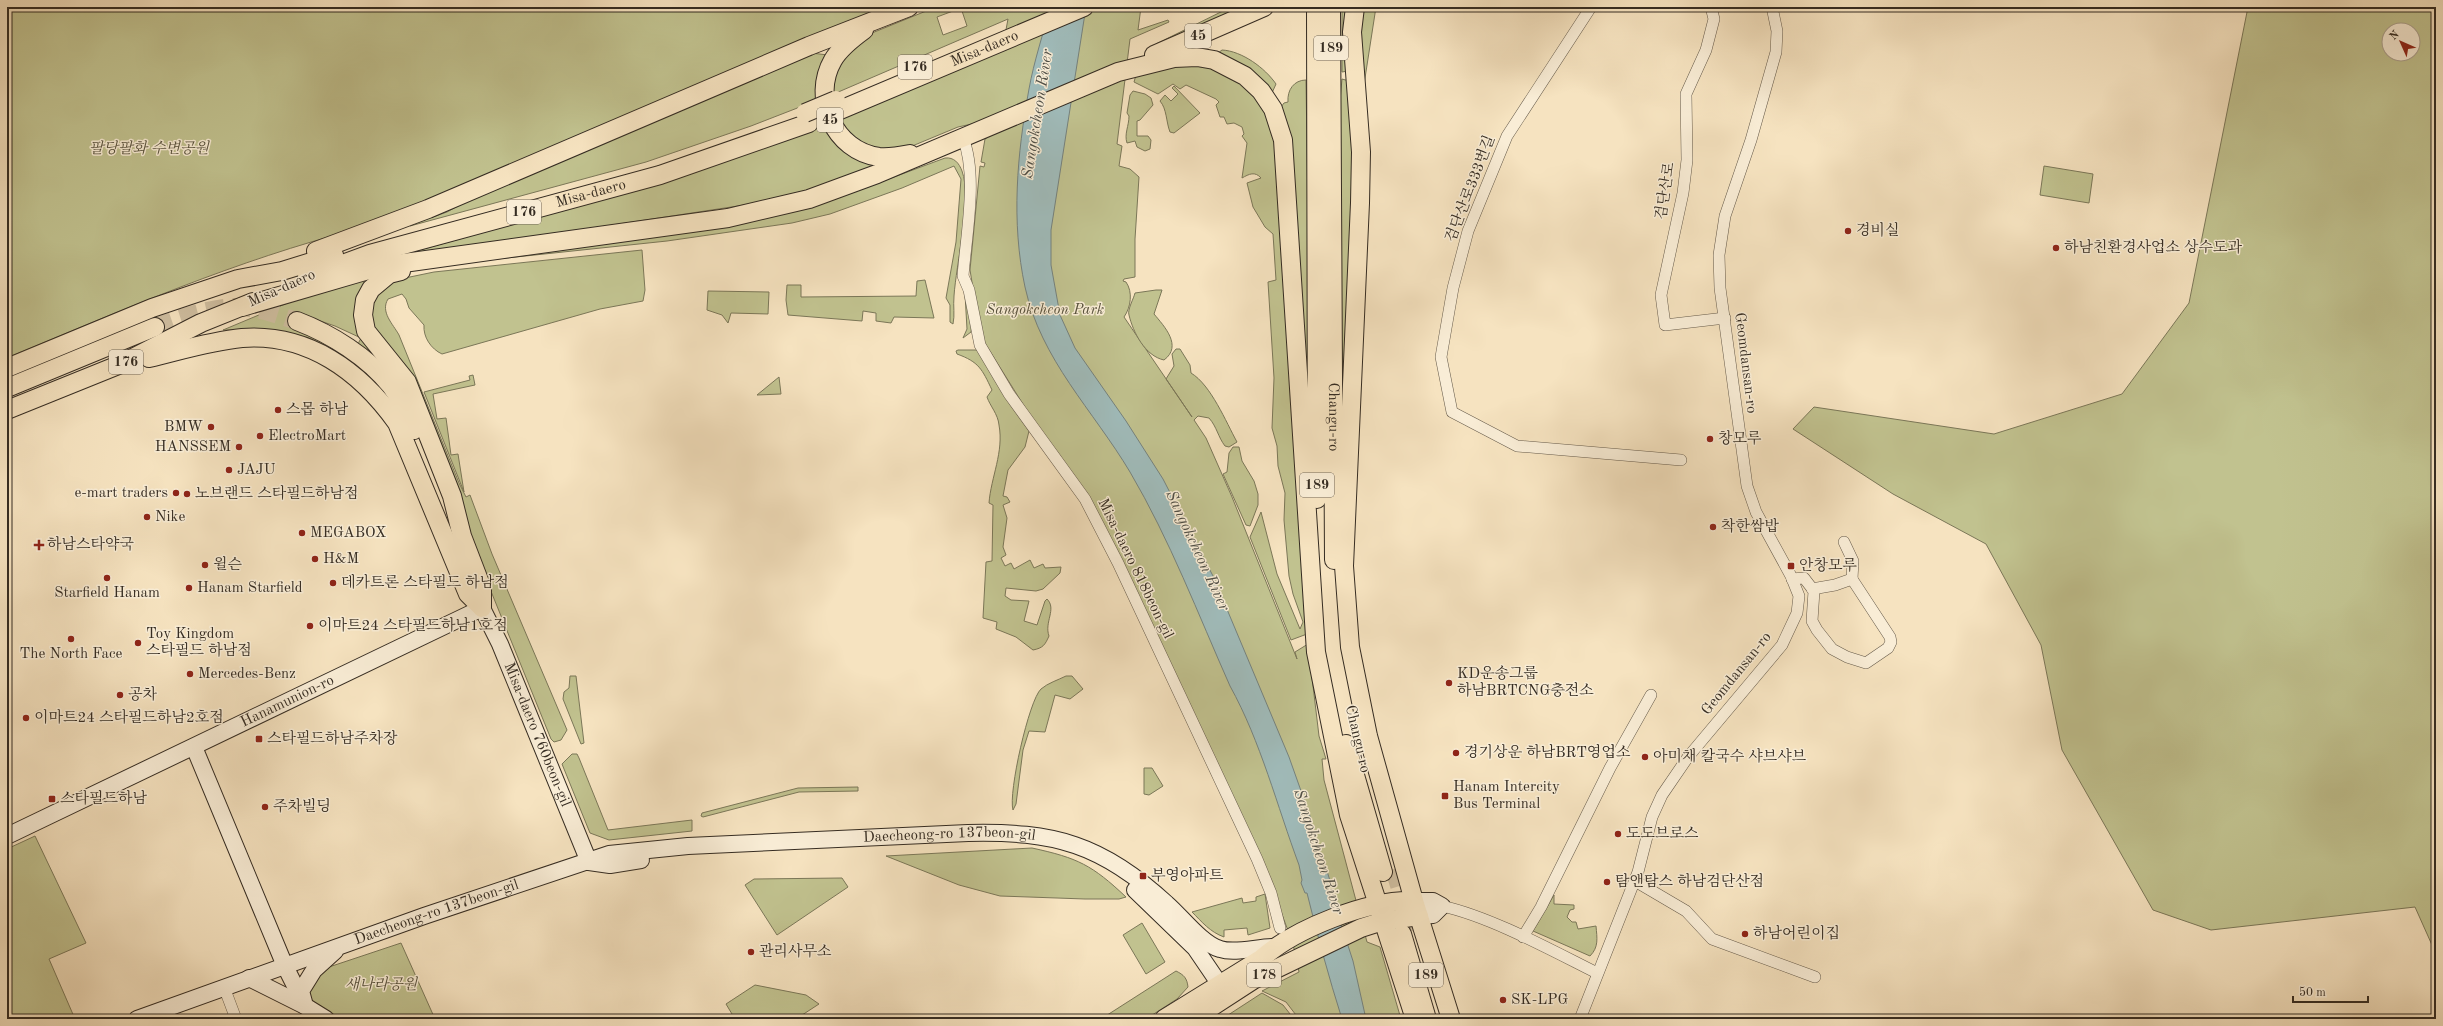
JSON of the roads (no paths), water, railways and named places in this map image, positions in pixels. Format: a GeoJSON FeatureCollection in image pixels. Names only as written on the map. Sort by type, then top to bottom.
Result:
{"type":"FeatureCollection","features":[{"type":"Feature","properties":{"kind":"main road","name":"45"},"geometry":{"type":"LineString","coordinates":[[909,7],[878,19],[843,48],[833,60],[827,76],[825,93],[827,115],[835,129],[851,146],[878,157],[896,156],[938,149],[1125,70],[1147,57],[1264,7]]}},
{"type":"Feature","properties":{"kind":"main road","name":"Misa-daero"},"geometry":{"type":"LineString","coordinates":[[7,410],[121,364],[201,324],[242,307],[305,277],[370,254],[660,175],[838,105],[992,39],[1059,7]]}},
{"type":"Feature","properties":{"kind":"main road","name":"Misa-daero"},"geometry":{"type":"LineString","coordinates":[[992,39],[1084,7]]}},
{"type":"Feature","properties":{"kind":"main road"},"geometry":{"type":"LineString","coordinates":[[1316,7],[1323,90]]}},
{"type":"Feature","properties":{"kind":"main road","name":"Changu-ro"},"geometry":{"type":"LineString","coordinates":[[1331,7],[1323,90],[1318,540],[1321,593],[1336,697],[1347,749],[1389,870]]}},
{"type":"Feature","properties":{"kind":"main road"},"geometry":{"type":"LineString","coordinates":[[1355,7],[1352,32],[1361,152],[1344,566],[1350,647],[1368,736],[1412,921],[1451,1019]]}},
{"type":"Feature","properties":{"kind":"main road"},"geometry":{"type":"LineString","coordinates":[[238,279],[428,209],[809,46],[878,19]]}},
{"type":"Feature","properties":{"kind":"main road"},"geometry":{"type":"LineString","coordinates":[[1125,70],[1185,57],[1214,60],[1236,70],[1261,91],[1273,109],[1279,124],[1283,140],[1316,652],[1349,815],[1414,1019]]}},
{"type":"Feature","properties":{"kind":"main road","name":"Misa-daero"},"geometry":{"type":"LineString","coordinates":[[7,368],[152,308],[238,279],[282,271],[658,165],[807,118]]}},
{"type":"Feature","properties":{"kind":"main road"},"geometry":{"type":"LineString","coordinates":[[242,307],[382,266],[728,218],[809,198],[938,149]]}},
{"type":"Feature","properties":{"kind":"main road"},"geometry":{"type":"LineString","coordinates":[[438,258],[389,274],[380,280],[370,289],[365,300],[363,315],[366,331],[407,382],[452,496],[462,536]]}},
{"type":"Feature","properties":{"kind":"main road"},"geometry":{"type":"LineString","coordinates":[[298,321],[319,329],[350,350],[391,386],[403,405],[462,536],[482,588],[482,608]]}},
{"type":"Feature","properties":{"kind":"main road"},"geometry":{"type":"LineString","coordinates":[[7,388],[155,327]]}},
{"type":"Feature","properties":{"kind":"main road"},"geometry":{"type":"LineString","coordinates":[[121,364],[220,341],[243,338],[266,339],[297,344],[340,364],[381,400],[397,423],[468,594],[482,608]]}},
{"type":"Feature","properties":{"kind":"main road","name":"Hanamunion-ro"},"geometry":{"type":"LineString","coordinates":[[7,836],[482,608]]}},
{"type":"Feature","properties":{"kind":"main road","name":"Misa-daero 760beon-gil"},"geometry":{"type":"LineString","coordinates":[[482,608],[500,644],[590,862]]}},
{"type":"Feature","properties":{"kind":"main road"},"geometry":{"type":"LineString","coordinates":[[194,747],[285,966],[304,1006]]}},
{"type":"Feature","properties":{"kind":"main road","name":"Daecheong-ro 137beon-gil"},"geometry":{"type":"LineString","coordinates":[[137,1019],[249,978],[590,862],[609,854],[688,846],[1010,832],[1034,835],[1074,844],[1117,865],[1159,896],[1214,947],[1236,951],[1252,948],[1274,947]]}},
{"type":"Feature","properties":{"kind":"main road","name":"Daecheong-ro 137beon-gil"},"geometry":{"type":"LineString","coordinates":[[590,862],[610,865],[668,856],[1003,842],[1043,847],[1088,860],[1113,874],[1136,891],[1195,948],[1224,990]]}},
{"type":"Feature","properties":{"kind":"main road","name":"178"},"geometry":{"type":"LineString","coordinates":[[1193,1019],[1274,947],[1295,936],[1376,903],[1412,921]]}},
{"type":"Feature","properties":{"kind":"main road"},"geometry":{"type":"LineString","coordinates":[[1412,921],[1433,915],[1442,906]]}},
{"type":"Feature","properties":{"kind":"main road","name":"178"},"geometry":{"type":"LineString","coordinates":[[1164,1019],[1224,990],[1253,980],[1361,928],[1383,920],[1412,921]]}},
{"type":"Feature","properties":{"kind":"main road","name":"189"},"geometry":{"type":"LineString","coordinates":[[1412,921],[1427,1019]]}},
{"type":"Feature","properties":{"kind":"main road","name":"189"},"geometry":{"type":"LineString","coordinates":[[1412,921],[1440,1019]]}},
{"type":"Feature","properties":{"kind":"main road"},"geometry":{"type":"LineString","coordinates":[[304,1006],[301,991],[314,970],[341,946]]}},
{"type":"Feature","properties":{"kind":"main road"},"geometry":{"type":"LineString","coordinates":[[249,978],[326,1019]]}},
{"type":"Feature","properties":{"kind":"street","name":"검단산로333번길"},"geometry":{"type":"LineString","coordinates":[[1591,7],[1507,136],[1496,159],[1468,231],[1453,288],[1441,357],[1452,412],[1517,446],[1681,460]]}},
{"type":"Feature","properties":{"kind":"street","name":"검단산로"},"geometry":{"type":"LineString","coordinates":[[1711,7],[1714,19],[1706,50],[1686,94],[1687,160],[1683,193],[1661,295],[1665,324],[1725,318]]}},
{"type":"Feature","properties":{"kind":"street","name":"Geomdansan-ro"},"geometry":{"type":"LineString","coordinates":[[1580,1019],[1597,973],[1635,881],[1652,818],[1662,795],[1692,752],[1771,660],[1791,628],[1799,604],[1799,596],[1792,579],[1756,512],[1747,486],[1719,270],[1721,236],[1776,52],[1777,32],[1772,7]]}},
{"type":"Feature","properties":{"kind":"street","name":"Misa-daero 818beon-gil"},"geometry":{"type":"LineString","coordinates":[[963,138],[969,154],[970,179],[962,276],[968,290],[980,345],[1009,394],[1085,499],[1118,563],[1257,859],[1271,893],[1280,928]]}},
{"type":"Feature","properties":{"kind":"street"},"geometry":{"type":"LineString","coordinates":[[1792,579],[1804,578],[1814,591],[1812,621],[1832,649],[1847,657],[1866,663],[1888,648],[1891,642],[1862,592],[1852,580],[1853,561],[1844,542]]}},
{"type":"Feature","properties":{"kind":"street"},"geometry":{"type":"LineString","coordinates":[[1812,588],[1835,585],[1852,580]]}},
{"type":"Feature","properties":{"kind":"street"},"geometry":{"type":"LineString","coordinates":[[1523,937],[1542,906],[1610,768],[1651,695]]}},
{"type":"Feature","properties":{"kind":"street"},"geometry":{"type":"LineString","coordinates":[[1635,881],[1686,911],[1712,939],[1815,977]]}},
{"type":"Feature","properties":{"kind":"street"},"geometry":{"type":"LineString","coordinates":[[1442,906],[1456,909],[1523,937],[1597,973]]}},
{"type":"Feature","properties":{"kind":"street"},"geometry":{"type":"LineString","coordinates":[[224,987],[236,1019]]}},
{"type":"Feature","properties":{"kind":"water","name":"Sangokcheon River"},"geometry":{"type":"Polygon","coordinates":[[[1050,7],[1086,7],[1051,230],[1051,265],[1060,315],[1075,348],[1126,421],[1163,479],[1213,576],[1289,757],[1311,819],[1313,848],[1323,858],[1331,884],[1329,887],[1353,961],[1366,1019],[1342,1019],[1323,956],[1307,893],[1305,893],[1301,883],[1302,880],[1299,865],[1260,752],[1171,551],[1130,472],[1116,449],[1055,361],[1043,338],[1033,313],[1025,287],[1021,262],[1018,238],[1017,188],[1021,138],[1029,89],[1050,7]]]}},
{"type":"Feature","properties":{"kind":"tunnel"},"geometry":{"type":"LineString","coordinates":[[155,327],[184,317],[234,307],[258,309],[297,321]]}},
{"type":"Feature","properties":{"kind":"tunnel"},"geometry":{"type":"LineString","coordinates":[[1394,869],[1413,931]]}},
{"type":"Feature","properties":{"kind":"place","name":"경비실"},"geometry":{"type":"Point","coordinates":[1848,231]}},
{"type":"Feature","properties":{"kind":"place","name":"하남친환경사업소 상수도과"},"geometry":{"type":"Point","coordinates":[2056,248]}},
{"type":"Feature","properties":{"kind":"place","name":"스몹 하남"},"geometry":{"type":"Point","coordinates":[278,410]}},
{"type":"Feature","properties":{"kind":"place","name":"BMW"},"geometry":{"type":"Point","coordinates":[211,427]}},
{"type":"Feature","properties":{"kind":"place","name":"ElectroMart"},"geometry":{"type":"Point","coordinates":[260,436]}},
{"type":"Feature","properties":{"kind":"place","name":"창모루"},"geometry":{"type":"Point","coordinates":[1710,439]}},
{"type":"Feature","properties":{"kind":"place","name":"HANSSEM"},"geometry":{"type":"Point","coordinates":[239,447]}},
{"type":"Feature","properties":{"kind":"place","name":"JAJU"},"geometry":{"type":"Point","coordinates":[229,470]}},
{"type":"Feature","properties":{"kind":"place","name":"e-mart traders"},"geometry":{"type":"Point","coordinates":[176,493]}},
{"type":"Feature","properties":{"kind":"place","name":"노브랜드 스타필드하남점"},"geometry":{"type":"Point","coordinates":[187,494]}},
{"type":"Feature","properties":{"kind":"place","name":"Nike"},"geometry":{"type":"Point","coordinates":[147,517]}},
{"type":"Feature","properties":{"kind":"place","name":"착한쌈밥"},"geometry":{"type":"Point","coordinates":[1713,527]}},
{"type":"Feature","properties":{"kind":"place","name":"MEGABOX"},"geometry":{"type":"Point","coordinates":[302,533]}},
{"type":"Feature","properties":{"kind":"place","name":"하남스타약국"},"geometry":{"type":"Point","coordinates":[39,545]}},
{"type":"Feature","properties":{"kind":"place","name":"H&M"},"geometry":{"type":"Point","coordinates":[315,559]}},
{"type":"Feature","properties":{"kind":"place","name":"윌슨"},"geometry":{"type":"Point","coordinates":[205,565]}},
{"type":"Feature","properties":{"kind":"place","name":"안창모루"},"geometry":{"type":"Point","coordinates":[1791,566]}},
{"type":"Feature","properties":{"kind":"place","name":"Starfield Hanam"},"geometry":{"type":"Point","coordinates":[107,578]}},
{"type":"Feature","properties":{"kind":"place","name":"데카트론 스타필드 하남점"},"geometry":{"type":"Point","coordinates":[333,583]}},
{"type":"Feature","properties":{"kind":"place","name":"Hanam Starfield"},"geometry":{"type":"Point","coordinates":[189,588]}},
{"type":"Feature","properties":{"kind":"place","name":"이마트24 스타필드하남1호점"},"geometry":{"type":"Point","coordinates":[310,626]}},
{"type":"Feature","properties":{"kind":"place","name":"The North Face"},"geometry":{"type":"Point","coordinates":[71,639]}},
{"type":"Feature","properties":{"kind":"place","name":"Toy Kingdom 스타필드 하남점"},"geometry":{"type":"Point","coordinates":[138,643]}},
{"type":"Feature","properties":{"kind":"place","name":"Mercedes-Benz"},"geometry":{"type":"Point","coordinates":[190,674]}},
{"type":"Feature","properties":{"kind":"place","name":"KD운송그룹 하남BRTCNG충전소"},"geometry":{"type":"Point","coordinates":[1449,683]}},
{"type":"Feature","properties":{"kind":"place","name":"공차"},"geometry":{"type":"Point","coordinates":[120,695]}},
{"type":"Feature","properties":{"kind":"place","name":"이마트24 스타필드하남2호점"},"geometry":{"type":"Point","coordinates":[26,718]}},
{"type":"Feature","properties":{"kind":"place","name":"스타필드하남주차장"},"geometry":{"type":"Point","coordinates":[259,739]}},
{"type":"Feature","properties":{"kind":"place","name":"경기상운 하남BRT영업소"},"geometry":{"type":"Point","coordinates":[1456,753]}},
{"type":"Feature","properties":{"kind":"place","name":"아미채 칼국수 샤브샤브"},"geometry":{"type":"Point","coordinates":[1645,757]}},
{"type":"Feature","properties":{"kind":"place","name":"Hanam Intercity Bus Terminal"},"geometry":{"type":"Point","coordinates":[1445,796]}},
{"type":"Feature","properties":{"kind":"place","name":"스타필드하남"},"geometry":{"type":"Point","coordinates":[52,799]}},
{"type":"Feature","properties":{"kind":"place","name":"주차빌딩"},"geometry":{"type":"Point","coordinates":[265,807]}},
{"type":"Feature","properties":{"kind":"place","name":"도도브로스"},"geometry":{"type":"Point","coordinates":[1618,834]}},
{"type":"Feature","properties":{"kind":"place","name":"부영아파트"},"geometry":{"type":"Point","coordinates":[1143,876]}},
{"type":"Feature","properties":{"kind":"place","name":"탐앤탐스 하남검단산점"},"geometry":{"type":"Point","coordinates":[1607,882]}},
{"type":"Feature","properties":{"kind":"place","name":"하남어린이집"},"geometry":{"type":"Point","coordinates":[1745,934]}},
{"type":"Feature","properties":{"kind":"place","name":"관리사무소"},"geometry":{"type":"Point","coordinates":[751,952]}},
{"type":"Feature","properties":{"kind":"place","name":"SK-LPG"},"geometry":{"type":"Point","coordinates":[1503,1000]}},
{"type":"Feature","properties":{"kind":"park label","name":"팔당팔화 수변공원"},"geometry":{"type":"Point","coordinates":[149,149]}},
{"type":"Feature","properties":{"kind":"park label","name":"Sangokcheon Park"},"geometry":{"type":"Point","coordinates":[1045,310]}},
{"type":"Feature","properties":{"kind":"park label","name":"새나라공원"},"geometry":{"type":"Point","coordinates":[381,985]}}]}
